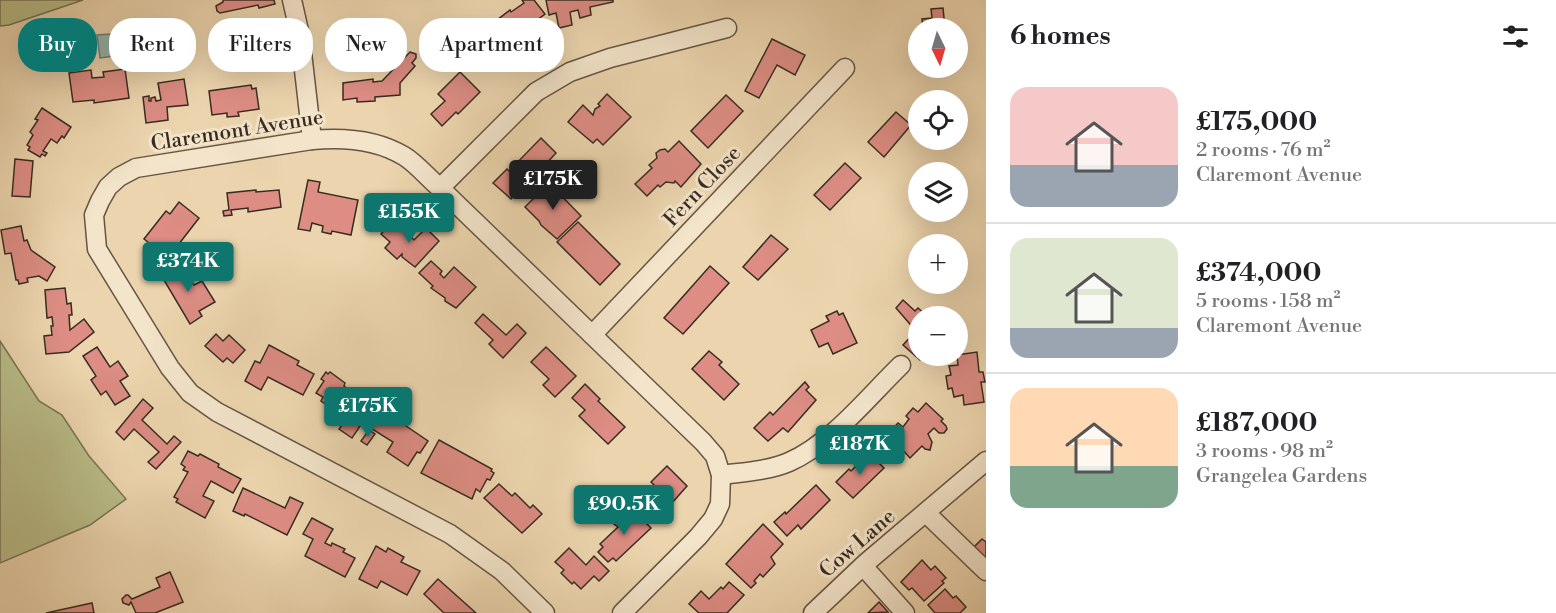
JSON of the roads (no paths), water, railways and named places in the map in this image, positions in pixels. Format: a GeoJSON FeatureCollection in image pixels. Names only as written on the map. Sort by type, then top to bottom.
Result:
{"type":"FeatureCollection","features":[{"type":"Feature","properties":{"kind":"street"},"geometry":{"type":"LineString","coordinates":[[292,0],[300,35],[312,140]]}},
{"type":"Feature","properties":{"kind":"street"},"geometry":{"type":"LineString","coordinates":[[440,188],[536,92],[570,72],[610,58],[727,28]]}},
{"type":"Feature","properties":{"kind":"street","name":"Fern Close"},"geometry":{"type":"LineString","coordinates":[[592,336],[845,68]]}},
{"type":"Feature","properties":{"kind":"street","name":"Claremont Avenue"},"geometry":{"type":"LineString","coordinates":[[545,613],[502,571],[450,534],[217,412],[190,393],[170,368],[97,249],[94,215],[108,187],[119,177],[136,168],[312,140],[340,138],[380,146],[405,156],[715,456],[721,475],[720,504],[713,519],[622,613]]}},
{"type":"Feature","properties":{"kind":"street"},"geometry":{"type":"LineString","coordinates":[[721,475],[763,469],[788,462],[809,451],[831,434],[901,365]]}},
{"type":"Feature","properties":{"kind":"street","name":"Cow Lane"},"geometry":{"type":"LineString","coordinates":[[813,613],[863,566],[986,461]]}},
{"type":"Feature","properties":{"kind":"street"},"geometry":{"type":"LineString","coordinates":[[926,513],[986,571]]}},
{"type":"Feature","properties":{"kind":"street"},"geometry":{"type":"LineString","coordinates":[[863,566],[905,613]]}},
{"type":"Feature","properties":{"kind":"water"},"geometry":{"type":"Polygon","coordinates":[[[109,34],[109,57],[100,58],[97,35],[109,34]]]}}]}
